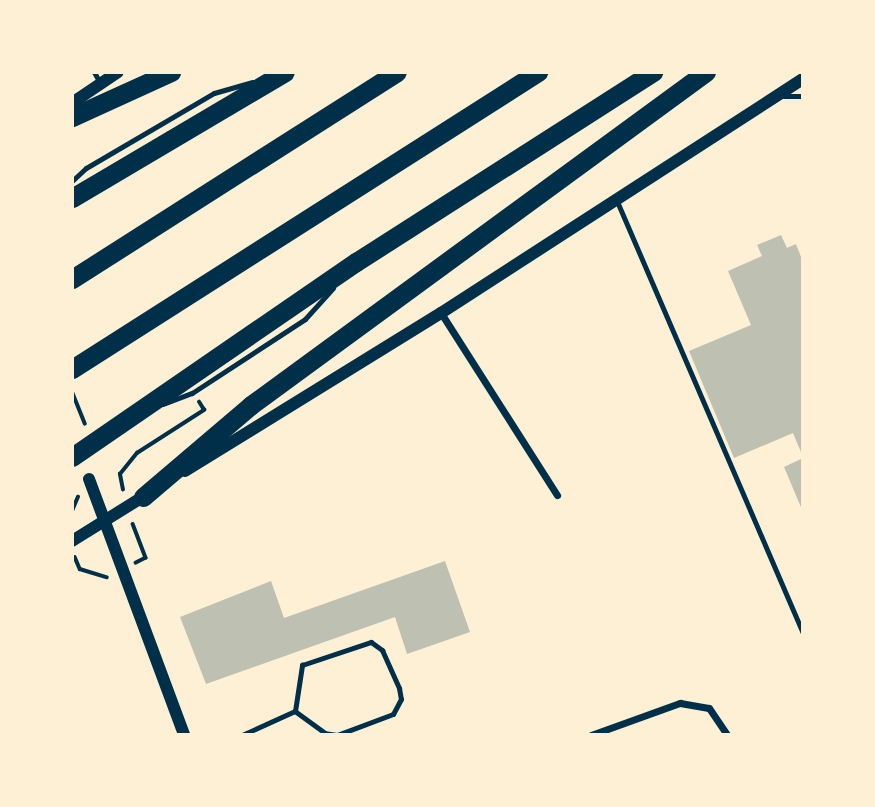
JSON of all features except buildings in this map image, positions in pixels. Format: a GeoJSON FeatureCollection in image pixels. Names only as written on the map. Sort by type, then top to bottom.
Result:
{"type":"FeatureCollection","features":[{"type":"Feature","properties":{"kind":"highway"},"geometry":{"type":"LineString","coordinates":[[72,117],[171,72]]}},
{"type":"Feature","properties":{"kind":"highway"},"geometry":{"type":"LineString","coordinates":[[72,279],[397,72]]}},
{"type":"Feature","properties":{"kind":"highway"},"geometry":{"type":"LineString","coordinates":[[77,365],[538,72]]}},
{"type":"Feature","properties":{"kind":"highway"},"geometry":{"type":"LineString","coordinates":[[72,457],[356,262],[653,72]]}},
{"type":"Feature","properties":{"kind":"highway"},"geometry":{"type":"LineString","coordinates":[[143,497],[251,405],[706,72]]}},
{"type":"Feature","properties":{"kind":"highway"},"geometry":{"type":"LineString","coordinates":[[72,198],[283,73]]}},
{"type":"Feature","properties":{"kind":"street"},"geometry":{"type":"LineString","coordinates":[[72,103],[97,77],[118,72]]}},
{"type":"Feature","properties":{"kind":"street"},"geometry":{"type":"LineString","coordinates":[[72,541],[441,313],[615,198],[803,79]]}},
{"type":"Feature","properties":{"kind":"street"},"geometry":{"type":"LineString","coordinates":[[441,313],[557,495]]}},
{"type":"Feature","properties":{"kind":"street"},"geometry":{"type":"LineString","coordinates":[[89,480],[184,735]]}},
{"type":"Feature","properties":{"kind":"street"},"geometry":{"type":"LineString","coordinates":[[591,735],[680,703],[709,708],[727,735]]}},
{"type":"Feature","properties":{"kind":"lane"},"geometry":{"type":"LineString","coordinates":[[72,181],[86,168],[214,93],[283,73]]}},
{"type":"Feature","properties":{"kind":"lane"},"geometry":{"type":"LineString","coordinates":[[777,96],[803,96]]}},
{"type":"Feature","properties":{"kind":"lane"},"geometry":{"type":"LineString","coordinates":[[615,198],[803,633]]}},
{"type":"Feature","properties":{"kind":"lane"},"geometry":{"type":"LineString","coordinates":[[371,642],[382,650],[399,688],[401,699],[393,714],[337,735],[325,733],[295,711],[302,665],[371,642]]}},
{"type":"Feature","properties":{"kind":"lane"},"geometry":{"type":"LineString","coordinates":[[242,735],[295,711]]}},
{"type":"Feature","properties":{"kind":"path"},"geometry":{"type":"LineString","coordinates":[[125,507],[120,474],[138,453],[204,410],[197,399]]}}]}
